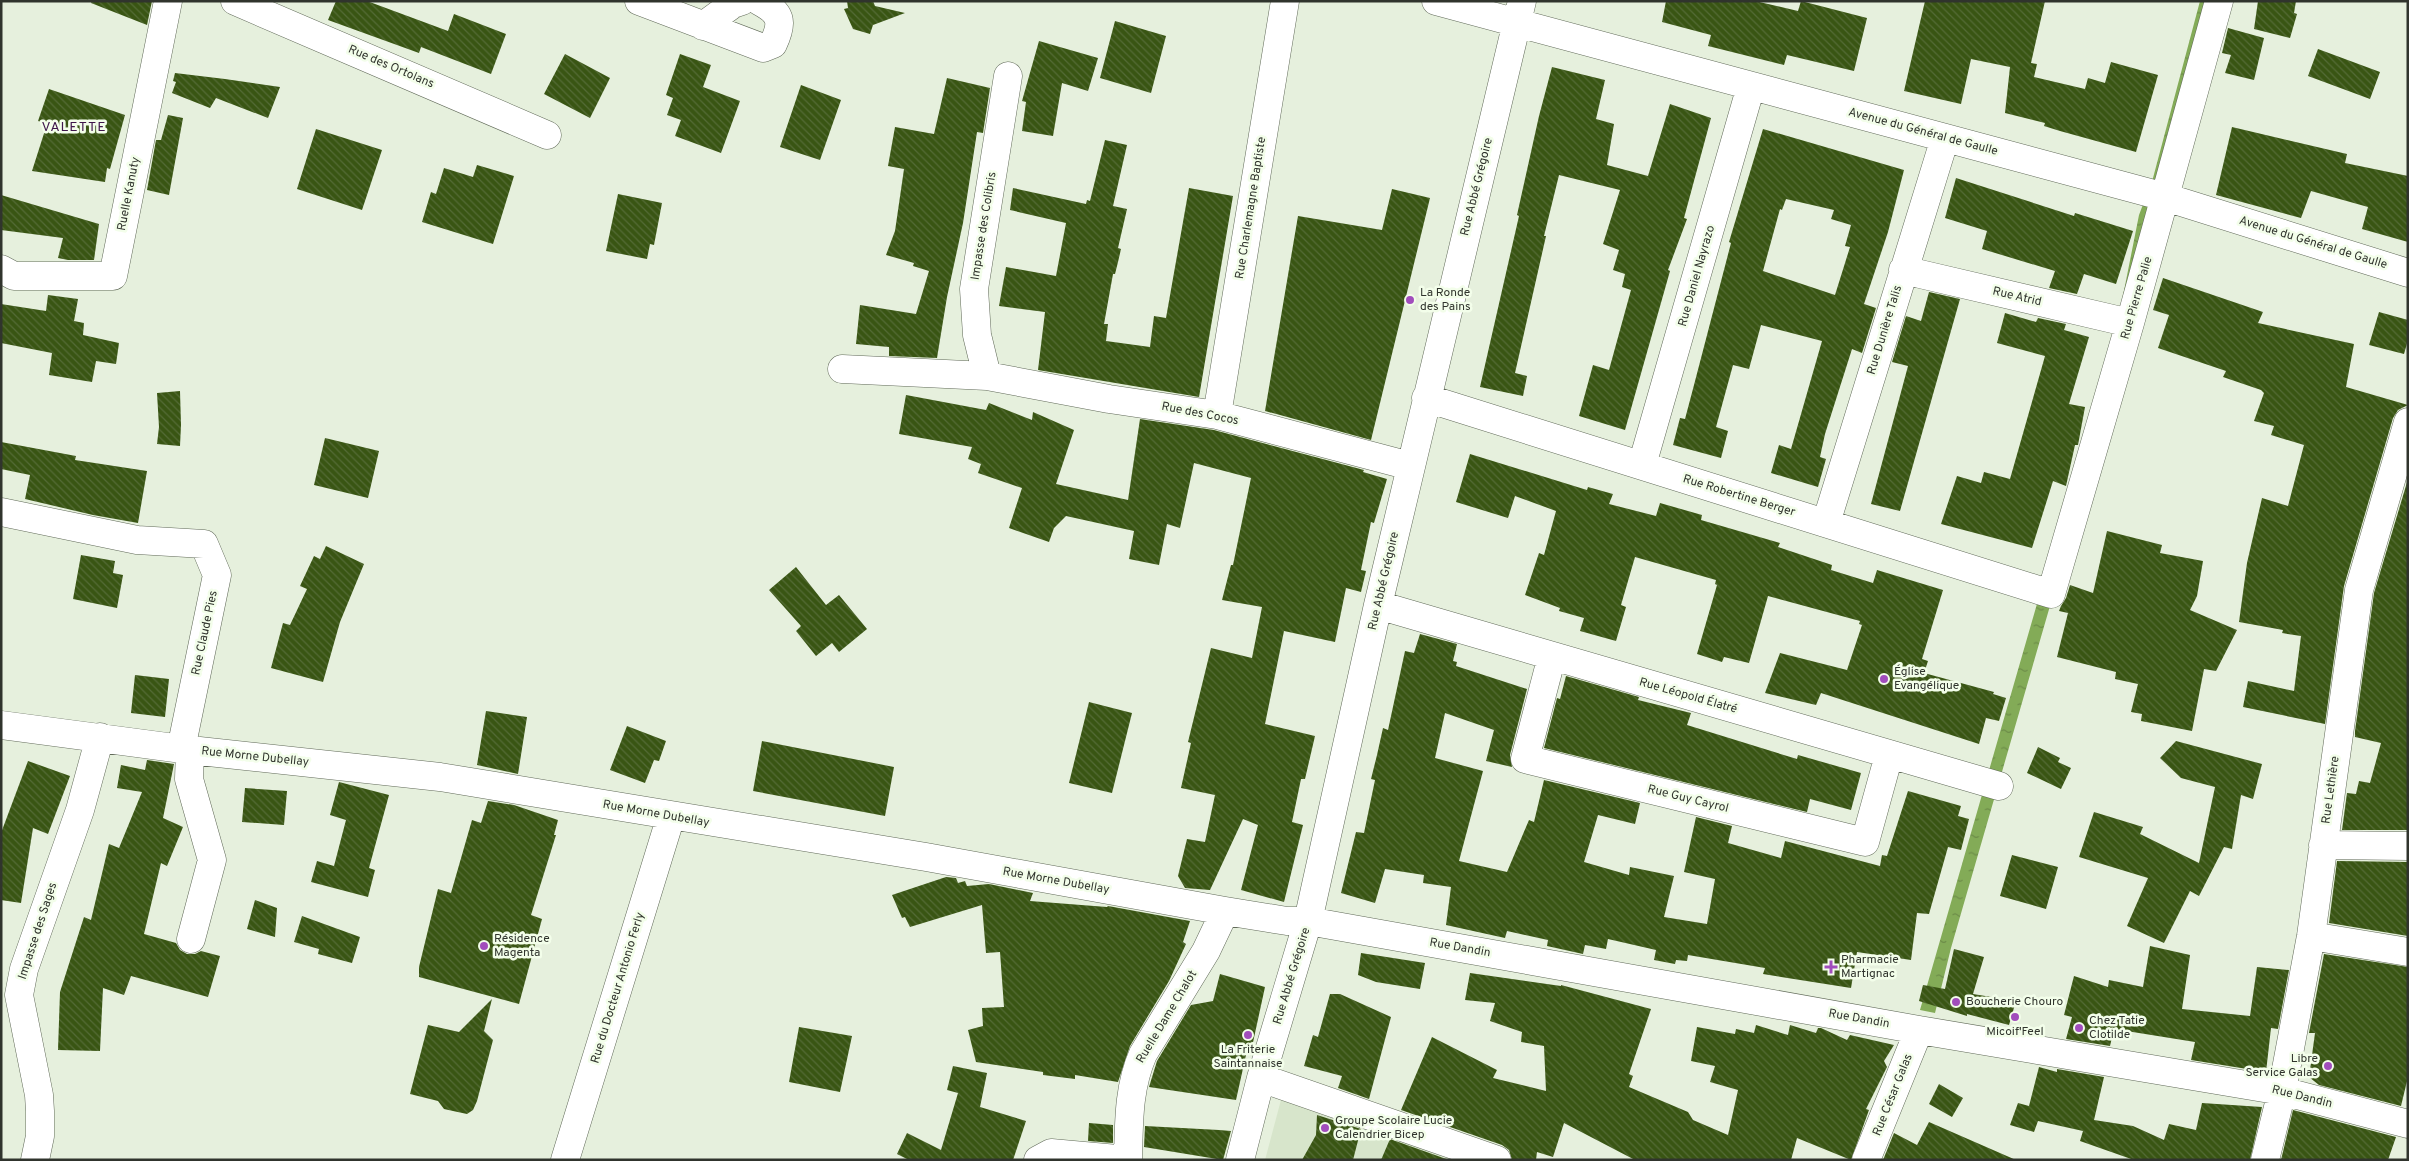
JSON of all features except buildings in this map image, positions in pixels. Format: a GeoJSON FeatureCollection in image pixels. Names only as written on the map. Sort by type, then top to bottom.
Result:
{"type":"FeatureCollection","features":[{"type":"Feature","properties":{"kind":"street","name":"Ruelle Kanuty"},"geometry":{"type":"LineString","coordinates":[[1,269],[14,276],[113,276],[168,1]]}},
{"type":"Feature","properties":{"kind":"street","name":"Rue des Ortolans"},"geometry":{"type":"LineString","coordinates":[[235,1],[547,135]]}},
{"type":"Feature","properties":{"kind":"street"},"geometry":{"type":"LineString","coordinates":[[639,1],[763,48],[773,44],[779,32],[780,21],[774,9],[759,1]]}},
{"type":"Feature","properties":{"kind":"street"},"geometry":{"type":"LineString","coordinates":[[703,26],[733,4],[742,1]]}},
{"type":"Feature","properties":{"kind":"street","name":"Rue Charlemagne Baptiste"},"geometry":{"type":"LineString","coordinates":[[1217,415],[1286,1]]}},
{"type":"Feature","properties":{"kind":"street","name":"Avenue du Général de Gaulle"},"geometry":{"type":"LineString","coordinates":[[1436,1],[1519,12],[1751,86],[2165,197],[2408,273]]}},
{"type":"Feature","properties":{"kind":"street","name":"Rue Pierre Palie"},"geometry":{"type":"LineString","coordinates":[[2051,594],[2130,323],[2218,1]]}},
{"type":"Feature","properties":{"kind":"street","name":"Rue Abbé Grégoire"},"geometry":{"type":"LineString","coordinates":[[1240,1160],[1308,921],[1410,466],[1519,12]]}},
{"type":"Feature","properties":{"kind":"street","name":"Impasse des Colibris"},"geometry":{"type":"LineString","coordinates":[[987,376],[978,335],[974,288],[1008,76]]}},
{"type":"Feature","properties":{"kind":"street","name":"Rue Daniel Nayrazo"},"geometry":{"type":"LineString","coordinates":[[1642,465],[1751,86]]}},
{"type":"Feature","properties":{"kind":"street","name":"Rue Dunière Talis"},"geometry":{"type":"LineString","coordinates":[[1826,523],[1945,138]]}},
{"type":"Feature","properties":{"kind":"street","name":"Rue Atrid"},"geometry":{"type":"LineString","coordinates":[[1903,270],[2130,323]]}},
{"type":"Feature","properties":{"kind":"street","name":"Rue des Cocos"},"geometry":{"type":"LineString","coordinates":[[842,369],[987,376],[1109,399],[1217,415],[1410,466]]}},
{"type":"Feature","properties":{"kind":"street","name":"Rue Robertine Berger"},"geometry":{"type":"LineString","coordinates":[[1426,398],[2051,594]]}},
{"type":"Feature","properties":{"kind":"street","name":"Rue Lethière"},"geometry":{"type":"LineString","coordinates":[[2265,1160],[2282,1091],[2311,936],[2359,590],[2408,422]]}},
{"type":"Feature","properties":{"kind":"street","name":"Rue Claude Pies"},"geometry":{"type":"LineString","coordinates":[[1,512],[137,540],[204,544],[218,575],[186,749]]}},
{"type":"Feature","properties":{"kind":"street","name":"Rue Léopold Élatré"},"geometry":{"type":"LineString","coordinates":[[1378,606],[1999,786]]}},
{"type":"Feature","properties":{"kind":"street","name":"Rue Guy Cayrol"},"geometry":{"type":"LineString","coordinates":[[1552,656],[1525,759],[1865,842],[1889,755]]}},
{"type":"Feature","properties":{"kind":"street","name":"Rue Morne Dubellay"},"geometry":{"type":"LineString","coordinates":[[1,724],[186,749],[440,777],[926,857],[1225,911],[1287,921],[1308,921]]}},
{"type":"Feature","properties":{"kind":"street","name":"Impasse des Sages"},"geometry":{"type":"LineString","coordinates":[[35,1160],[40,1136],[38,1095],[19,995],[24,969],[80,810],[100,737]]}},
{"type":"Feature","properties":{"kind":"street"},"geometry":{"type":"LineString","coordinates":[[186,749],[188,778],[212,860],[191,939]]}},
{"type":"Feature","properties":{"kind":"street","name":"Rue du Docteur Antonio Ferly"},"geometry":{"type":"LineString","coordinates":[[565,1160],[671,816]]}},
{"type":"Feature","properties":{"kind":"street"},"geometry":{"type":"LineString","coordinates":[[2324,845],[2408,846]]}},
{"type":"Feature","properties":{"kind":"street","name":"Ruelle Dame Chalot"},"geometry":{"type":"LineString","coordinates":[[1128,1160],[1129,1116],[1136,1070],[1143,1054],[1206,951],[1225,911]]}},
{"type":"Feature","properties":{"kind":"street","name":"Rue Dandin"},"geometry":{"type":"LineString","coordinates":[[1308,921],[1919,1030],[2282,1091],[2408,1124]]}},
{"type":"Feature","properties":{"kind":"street"},"geometry":{"type":"LineString","coordinates":[[2311,936],[2408,952]]}},
{"type":"Feature","properties":{"kind":"street","name":"Rue César Galas"},"geometry":{"type":"LineString","coordinates":[[1866,1160],[1919,1030]]}},
{"type":"Feature","properties":{"kind":"street"},"geometry":{"type":"LineString","coordinates":[[1262,1078],[1497,1160]]}},
{"type":"Feature","properties":{"kind":"street"},"geometry":{"type":"LineString","coordinates":[[1038,1160],[1051,1153],[1128,1160]]}},
{"type":"Feature","properties":{"kind":"shaded area","name":"Groupe Scolaire Lucie Calendrier Bicep"},"geometry":{"type":"Polygon","coordinates":[[[1282,1096],[1471,1160],[1265,1160],[1282,1096]]]}},
{"type":"Feature","properties":{"kind":"water"},"geometry":{"type":"Polygon","coordinates":[[[2200,1],[2212,1],[2052,599],[1951,948],[1935,1013],[1920,1010],[2117,326],[2139,215],[2153,178],[2200,1]]]}},
{"type":"Feature","properties":{"kind":"place","name":"La Ronde des Pains"},"geometry":{"type":"Point","coordinates":[1410,300]}},
{"type":"Feature","properties":{"kind":"place","name":"Église Evangélique"},"geometry":{"type":"Point","coordinates":[1884,679]}},
{"type":"Feature","properties":{"kind":"place","name":"Résidence Magenta"},"geometry":{"type":"Point","coordinates":[484,946]}},
{"type":"Feature","properties":{"kind":"place","name":"Pharmacie Martignac"},"geometry":{"type":"Point","coordinates":[1831,967]}},
{"type":"Feature","properties":{"kind":"place","name":"Boucherie Chouro"},"geometry":{"type":"Point","coordinates":[1956,1002]}},
{"type":"Feature","properties":{"kind":"place","name":"Micoif'Feel"},"geometry":{"type":"Point","coordinates":[2015,1017]}},
{"type":"Feature","properties":{"kind":"place","name":"Chez Tatie Clotilde"},"geometry":{"type":"Point","coordinates":[2079,1028]}},
{"type":"Feature","properties":{"kind":"place","name":"La Friterie Saintannaise"},"geometry":{"type":"Point","coordinates":[1248,1035]}},
{"type":"Feature","properties":{"kind":"place","name":"Libre Service Galas"},"geometry":{"type":"Point","coordinates":[2328,1066]}},
{"type":"Feature","properties":{"kind":"place","name":"Groupe Scolaire Lucie Calendrier Bicep"},"geometry":{"type":"Point","coordinates":[1325,1128]}},
{"type":"Feature","properties":{"kind":"district","name":"VALETTE"},"geometry":{"type":"Point","coordinates":[74,127]}}]}
